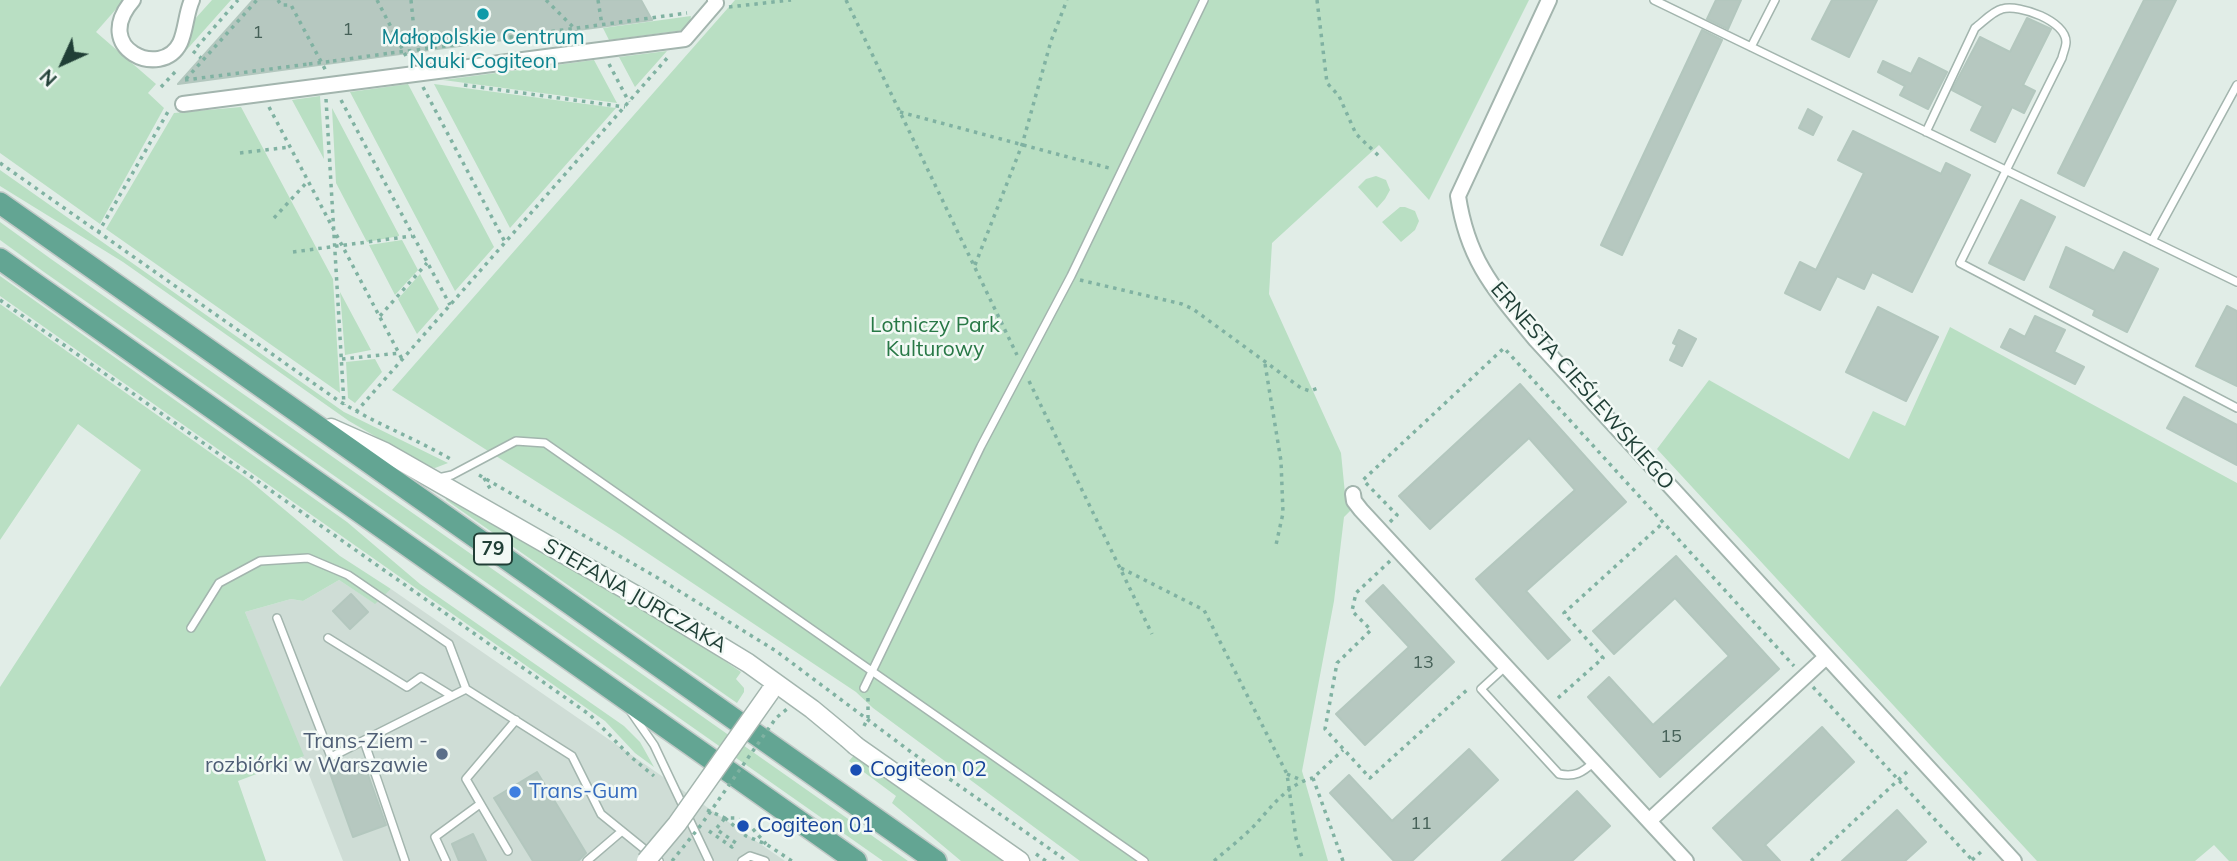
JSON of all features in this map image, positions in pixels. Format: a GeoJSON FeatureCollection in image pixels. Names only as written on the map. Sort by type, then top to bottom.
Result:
{"type":"FeatureCollection","features":[{"type":"Feature","properties":{"kind":"main road","name":"79"},"geometry":{"type":"LineString","coordinates":[[0,202],[936,861]]}},
{"type":"Feature","properties":{"kind":"main road","name":"79"},"geometry":{"type":"LineString","coordinates":[[0,259],[846,857]]}},
{"type":"Feature","properties":{"kind":"street"},"geometry":{"type":"LineString","coordinates":[[133,0],[121,17],[119,34],[127,48],[149,60],[166,56],[180,43],[192,0]]}},
{"type":"Feature","properties":{"kind":"street","name":"ERNESTA CIEŚLEWSKIEGO"},"geometry":{"type":"LineString","coordinates":[[1549,0],[1458,195],[1462,226],[1476,260],[1496,291],[1536,340],[2014,861]]}},
{"type":"Feature","properties":{"kind":"street"},"geometry":{"type":"LineString","coordinates":[[183,104],[685,38],[713,4]]}},
{"type":"Feature","properties":{"kind":"street","name":"STEFANA JURCZAKA"},"geometry":{"type":"LineString","coordinates":[[305,417],[385,452],[432,478],[748,663],[773,687],[1020,861]]}},
{"type":"Feature","properties":{"kind":"street"},"geometry":{"type":"LineString","coordinates":[[1353,494],[1361,510],[1686,861]]}},
{"type":"Feature","properties":{"kind":"street"},"geometry":{"type":"LineString","coordinates":[[1649,821],[1826,657]]}},
{"type":"Feature","properties":{"kind":"street"},"geometry":{"type":"LineString","coordinates":[[646,861],[677,824],[773,687]]}},
{"type":"Feature","properties":{"kind":"lane"},"geometry":{"type":"LineString","coordinates":[[864,688],[981,446],[1071,276],[1204,0]]}},
{"type":"Feature","properties":{"kind":"lane"},"geometry":{"type":"LineString","coordinates":[[1654,0],[2237,282]]}},
{"type":"Feature","properties":{"kind":"lane"},"geometry":{"type":"LineString","coordinates":[[1751,47],[1774,0]]}},
{"type":"Feature","properties":{"kind":"lane"},"geometry":{"type":"LineString","coordinates":[[1926,132],[1975,28],[2001,9],[2033,13],[2061,28],[2066,40],[2062,58],[1960,263],[2237,408]]}},
{"type":"Feature","properties":{"kind":"lane"},"geometry":{"type":"LineString","coordinates":[[2152,241],[2237,85]]}},
{"type":"Feature","properties":{"kind":"lane"},"geometry":{"type":"LineString","coordinates":[[432,478],[452,475],[516,441],[545,443],[1144,861]]}},
{"type":"Feature","properties":{"kind":"lane"},"geometry":{"type":"LineString","coordinates":[[191,628],[219,583],[260,561],[308,558],[348,575],[449,645],[466,689],[572,756],[601,814],[659,861]]}},
{"type":"Feature","properties":{"kind":"lane"},"geometry":{"type":"LineString","coordinates":[[277,618],[331,757],[466,689]]}},
{"type":"Feature","properties":{"kind":"lane"},"geometry":{"type":"LineString","coordinates":[[328,638],[407,687],[421,677],[453,696]]}},
{"type":"Feature","properties":{"kind":"lane"},"geometry":{"type":"LineString","coordinates":[[1507,665],[1481,689],[1559,774],[1580,774],[1594,762]]}},
{"type":"Feature","properties":{"kind":"lane"},"geometry":{"type":"LineString","coordinates":[[619,694],[654,745],[709,861]]}},
{"type":"Feature","properties":{"kind":"lane"},"geometry":{"type":"LineString","coordinates":[[508,851],[466,779],[516,720]]}},
{"type":"Feature","properties":{"kind":"lane"},"geometry":{"type":"LineString","coordinates":[[364,741],[405,861]]}},
{"type":"Feature","properties":{"kind":"lane"},"geometry":{"type":"LineString","coordinates":[[446,861],[435,837],[480,804]]}},
{"type":"Feature","properties":{"kind":"lane"},"geometry":{"type":"LineString","coordinates":[[587,861],[622,831]]}},
{"type":"Feature","properties":{"kind":"lane"},"geometry":{"type":"LineString","coordinates":[[742,861],[750,856],[765,861]]}},
{"type":"Feature","properties":{"kind":"path"},"geometry":{"type":"LineString","coordinates":[[185,60],[238,0]]}},
{"type":"Feature","properties":{"kind":"path"},"geometry":{"type":"LineString","coordinates":[[257,0],[185,80],[687,13]]}},
{"type":"Feature","properties":{"kind":"path"},"geometry":{"type":"LineString","coordinates":[[278,0],[281,5],[291,5],[326,70],[329,85],[333,229],[344,405]]}},
{"type":"Feature","properties":{"kind":"path"},"geometry":{"type":"LineString","coordinates":[[377,0],[505,243]]}},
{"type":"Feature","properties":{"kind":"path"},"geometry":{"type":"LineString","coordinates":[[411,0],[415,49]]}},
{"type":"Feature","properties":{"kind":"path"},"geometry":{"type":"LineString","coordinates":[[546,0],[576,28]]}},
{"type":"Feature","properties":{"kind":"path"},"geometry":{"type":"LineString","coordinates":[[598,0],[602,25]]}},
{"type":"Feature","properties":{"kind":"path"},"geometry":{"type":"LineString","coordinates":[[713,4],[791,0]]}},
{"type":"Feature","properties":{"kind":"path"},"geometry":{"type":"LineString","coordinates":[[846,0],[1152,634]]}},
{"type":"Feature","properties":{"kind":"path"},"geometry":{"type":"LineString","coordinates":[[974,267],[1022,145],[1051,41],[1067,0]]}},
{"type":"Feature","properties":{"kind":"path"},"geometry":{"type":"LineString","coordinates":[[1317,0],[1327,83],[1339,96],[1356,134],[1380,157]]}},
{"type":"Feature","properties":{"kind":"path"},"geometry":{"type":"LineString","coordinates":[[356,412],[685,38]]}},
{"type":"Feature","properties":{"kind":"path"},"geometry":{"type":"LineString","coordinates":[[403,50],[415,49]]}},
{"type":"Feature","properties":{"kind":"path"},"geometry":{"type":"LineString","coordinates":[[601,50],[629,102]]}},
{"type":"Feature","properties":{"kind":"path"},"geometry":{"type":"LineString","coordinates":[[193,51],[201,58]]}},
{"type":"Feature","properties":{"kind":"path"},"geometry":{"type":"LineString","coordinates":[[161,87],[177,69]]}},
{"type":"Feature","properties":{"kind":"path"},"geometry":{"type":"LineString","coordinates":[[326,70],[329,85],[450,305]]}},
{"type":"Feature","properties":{"kind":"path"},"geometry":{"type":"LineString","coordinates":[[453,84],[625,107]]}},
{"type":"Feature","properties":{"kind":"path"},"geometry":{"type":"LineString","coordinates":[[262,94],[402,359]]}},
{"type":"Feature","properties":{"kind":"path"},"geometry":{"type":"LineString","coordinates":[[98,233],[168,110]]}},
{"type":"Feature","properties":{"kind":"path"},"geometry":{"type":"LineString","coordinates":[[900,112],[1105,167],[1120,174]]}},
{"type":"Feature","properties":{"kind":"path"},"geometry":{"type":"LineString","coordinates":[[240,153],[290,147]]}},
{"type":"Feature","properties":{"kind":"path"},"geometry":{"type":"LineString","coordinates":[[0,163],[344,405],[427,445],[752,635],[1067,861]]}},
{"type":"Feature","properties":{"kind":"path"},"geometry":{"type":"LineString","coordinates":[[274,218],[308,181]]}},
{"type":"Feature","properties":{"kind":"path"},"geometry":{"type":"LineString","coordinates":[[293,252],[413,236]]}},
{"type":"Feature","properties":{"kind":"path"},"geometry":{"type":"LineString","coordinates":[[380,316],[427,263]]}},
{"type":"Feature","properties":{"kind":"path"},"geometry":{"type":"LineString","coordinates":[[1086,283],[1182,304],[1193,309],[1301,388],[1310,391],[1321,387]]}},
{"type":"Feature","properties":{"kind":"path"},"geometry":{"type":"LineString","coordinates":[[0,300],[590,715],[631,757],[662,783]]}},
{"type":"Feature","properties":{"kind":"path"},"geometry":{"type":"LineString","coordinates":[[1381,530],[1397,515],[1363,480],[1504,348],[1972,861],[1983,850]]}},
{"type":"Feature","properties":{"kind":"path"},"geometry":{"type":"LineString","coordinates":[[341,359],[400,354]]}},
{"type":"Feature","properties":{"kind":"path"},"geometry":{"type":"LineString","coordinates":[[1265,362],[1281,461],[1283,513],[1276,545]]}},
{"type":"Feature","properties":{"kind":"path"},"geometry":{"type":"LineString","coordinates":[[483,477],[494,497]]}},
{"type":"Feature","properties":{"kind":"path"},"geometry":{"type":"LineString","coordinates":[[1546,708],[1603,658],[1564,613],[1664,523]]}},
{"type":"Feature","properties":{"kind":"path"},"geometry":{"type":"LineString","coordinates":[[1401,551],[1356,593],[1352,611],[1371,630],[1336,663],[1325,729],[1370,778],[1466,690],[1481,689]]}},
{"type":"Feature","properties":{"kind":"path"},"geometry":{"type":"LineString","coordinates":[[1119,567],[1204,610],[1287,774],[1296,838],[1303,861]]}},
{"type":"Feature","properties":{"kind":"path"},"geometry":{"type":"LineString","coordinates":[[864,688],[868,695],[868,718],[864,726]]}},
{"type":"Feature","properties":{"kind":"path"},"geometry":{"type":"LineString","coordinates":[[673,861],[776,718],[788,709]]}},
{"type":"Feature","properties":{"kind":"path"},"geometry":{"type":"LineString","coordinates":[[1214,861],[1289,791],[1302,780],[1313,778],[1343,750]]}},
{"type":"Feature","properties":{"kind":"path"},"geometry":{"type":"LineString","coordinates":[[1811,861],[1909,770]]}},
{"type":"Feature","properties":{"kind":"path"},"geometry":{"type":"LineString","coordinates":[[1287,774],[1302,780]]}},
{"type":"Feature","properties":{"kind":"path"},"geometry":{"type":"LineString","coordinates":[[1313,778],[1343,861]]}},
{"type":"Feature","properties":{"kind":"path"},"geometry":{"type":"LineString","coordinates":[[701,825],[732,848],[736,843],[716,829],[725,818]]}},
{"type":"Feature","properties":{"kind":"path"},"geometry":{"type":"LineString","coordinates":[[725,818],[747,836],[766,844],[792,861]]}},
{"type":"Feature","properties":{"kind":"path"},"geometry":{"type":"LineString","coordinates":[[725,818],[737,818],[752,828],[766,844]]}},
{"type":"Feature","properties":{"kind":"shaded area"},"geometry":{"type":"Polygon","coordinates":[[[339,580],[374,603],[391,589],[785,861],[343,861],[245,612],[291,599],[303,601],[339,580]]]}},
{"type":"Feature","properties":{"kind":"green space"},"geometry":{"type":"Polygon","coordinates":[[[0,0],[124,0],[96,32],[156,84],[148,93],[164,108],[100,224],[0,153],[0,0]]]}},
{"type":"Feature","properties":{"kind":"green space"},"geometry":{"type":"Polygon","coordinates":[[[212,0],[231,0],[182,55],[189,42],[194,20],[212,0]]]}},
{"type":"Feature","properties":{"kind":"green space","name":"Lotniczy Park Kulturowy"},"geometry":{"type":"Polygon","coordinates":[[[735,0],[1529,0],[1429,200],[1379,145],[1272,243],[1269,294],[1341,453],[1346,504],[1351,510],[1344,517],[1334,601],[1302,771],[1328,861],[1080,861],[873,708],[856,692],[619,534],[392,390],[735,0]]]}},
{"type":"Feature","properties":{"kind":"green space"},"geometry":{"type":"Polygon","coordinates":[[[691,16],[685,30],[609,40],[603,28],[691,16]]]}},
{"type":"Feature","properties":{"kind":"green space"},"geometry":{"type":"Polygon","coordinates":[[[667,51],[635,87],[619,57],[667,51]]]}},
{"type":"Feature","properties":{"kind":"green space"},"geometry":{"type":"Polygon","coordinates":[[[594,60],[617,103],[443,80],[594,60]]]}},
{"type":"Feature","properties":{"kind":"green space"},"geometry":{"type":"Polygon","coordinates":[[[408,84],[494,247],[455,291],[350,92],[408,84]]]}},
{"type":"Feature","properties":{"kind":"green space"},"geometry":{"type":"Polygon","coordinates":[[[434,84],[616,108],[510,228],[434,84]]]}},
{"type":"Feature","properties":{"kind":"green space"},"geometry":{"type":"Polygon","coordinates":[[[320,96],[324,159],[292,100],[320,96]]]}},
{"type":"Feature","properties":{"kind":"green space"},"geometry":{"type":"Polygon","coordinates":[[[241,107],[333,279],[340,393],[106,229],[174,113],[241,107]]]}},
{"type":"Feature","properties":{"kind":"green space"},"geometry":{"type":"Polygon","coordinates":[[[332,108],[399,236],[367,242],[336,183],[332,108]]]}},
{"type":"Feature","properties":{"kind":"green space"},"geometry":{"type":"Polygon","coordinates":[[[0,170],[344,412],[448,463],[435,468],[426,466],[349,421],[123,262],[0,186],[0,170]]]}},
{"type":"Feature","properties":{"kind":"green space"},"geometry":{"type":"Polygon","coordinates":[[[1376,176],[1386,180],[1390,190],[1377,208],[1358,187],[1366,179],[1376,176]]]}},
{"type":"Feature","properties":{"kind":"green space"},"geometry":{"type":"Polygon","coordinates":[[[1400,207],[1415,211],[1419,221],[1415,230],[1401,242],[1382,222],[1400,207]]]}},
{"type":"Feature","properties":{"kind":"green space"},"geometry":{"type":"Polygon","coordinates":[[[0,222],[908,861],[883,861],[44,272],[0,240],[0,222]]]}},
{"type":"Feature","properties":{"kind":"green space"},"geometry":{"type":"Polygon","coordinates":[[[402,240],[418,270],[395,295],[369,245],[402,240]]]}},
{"type":"Feature","properties":{"kind":"green space"},"geometry":{"type":"Polygon","coordinates":[[[420,274],[439,309],[417,334],[398,299],[420,274]]]}},
{"type":"Feature","properties":{"kind":"green space"},"geometry":{"type":"Polygon","coordinates":[[[0,276],[347,522],[420,584],[624,726],[640,742],[654,767],[635,753],[605,721],[0,296],[0,276]]]}},
{"type":"Feature","properties":{"kind":"green space"},"geometry":{"type":"Polygon","coordinates":[[[340,292],[371,350],[345,355],[340,292]]]}},
{"type":"Feature","properties":{"kind":"green space"},"geometry":{"type":"Polygon","coordinates":[[[0,304],[249,480],[340,556],[391,589],[375,604],[339,580],[303,601],[291,599],[245,612],[304,756],[238,781],[266,861],[0,861],[0,687],[141,470],[78,424],[0,540],[0,304]]]}},
{"type":"Feature","properties":{"kind":"green space"},"geometry":{"type":"Polygon","coordinates":[[[1950,327],[2237,483],[2237,861],[2229,861],[2214,845],[2195,861],[2037,861],[1657,449],[1709,380],[1849,459],[1873,411],[1905,426],[1950,327]]]}},
{"type":"Feature","properties":{"kind":"green space"},"geometry":{"type":"Polygon","coordinates":[[[375,359],[382,372],[355,403],[348,398],[346,362],[375,359]]]}},
{"type":"Feature","properties":{"kind":"green space"},"geometry":{"type":"Polygon","coordinates":[[[445,494],[654,613],[741,672],[736,679],[744,692],[737,703],[446,500],[445,494]]]}},
{"type":"Feature","properties":{"kind":"green space"},"geometry":{"type":"Polygon","coordinates":[[[855,754],[1008,861],[961,861],[892,803],[896,796],[849,761],[855,754]]]}},
{"type":"Feature","properties":{"kind":"building"},"geometry":{"type":"Polygon","coordinates":[[[253,0],[641,0],[652,20],[178,84],[253,0]]]}},
{"type":"Feature","properties":{"kind":"building"},"geometry":{"type":"Polygon","coordinates":[[[1716,0],[1741,0],[1728,29],[1707,19],[1716,0]]]}},
{"type":"Feature","properties":{"kind":"building"},"geometry":{"type":"Polygon","coordinates":[[[1832,0],[1877,0],[1849,57],[1812,39],[1832,0]]]}},
{"type":"Feature","properties":{"kind":"building"},"geometry":{"type":"Polygon","coordinates":[[[2144,0],[2176,0],[2084,186],[2058,173],[2144,0]]]}},
{"type":"Feature","properties":{"kind":"building"},"geometry":{"type":"Polygon","coordinates":[[[2027,18],[2051,29],[2023,85],[2035,91],[2024,113],[2012,107],[1995,142],[1971,130],[1983,106],[1952,90],[1980,37],[2010,52],[2027,18]]]}},
{"type":"Feature","properties":{"kind":"building"},"geometry":{"type":"Polygon","coordinates":[[[1702,30],[1722,40],[1622,255],[1601,245],[1702,30]]]}},
{"type":"Feature","properties":{"kind":"building"},"geometry":{"type":"Polygon","coordinates":[[[1919,58],[1947,72],[1928,109],[1900,95],[1905,86],[1878,72],[1883,61],[1911,74],[1919,58]]]}},
{"type":"Feature","properties":{"kind":"building"},"geometry":{"type":"Polygon","coordinates":[[[1808,109],[1822,117],[1813,135],[1799,128],[1808,109]]]}},
{"type":"Feature","properties":{"kind":"building"},"geometry":{"type":"Polygon","coordinates":[[[1853,131],[1941,174],[1946,163],[1970,175],[1912,292],[1872,272],[1864,289],[1837,276],[1820,310],[1785,293],[1800,262],[1816,270],[1864,173],[1838,160],[1853,131]]]}},
{"type":"Feature","properties":{"kind":"building"},"geometry":{"type":"Polygon","coordinates":[[[2021,200],[2055,217],[2024,280],[1989,263],[2021,200]]]}},
{"type":"Feature","properties":{"kind":"building"},"geometry":{"type":"Polygon","coordinates":[[[2066,247],[2114,271],[2124,252],[2158,269],[2127,332],[2093,315],[2095,310],[2050,287],[2066,247]]]}},
{"type":"Feature","properties":{"kind":"building"},"geometry":{"type":"Polygon","coordinates":[[[2227,306],[2237,311],[2237,386],[2196,366],[2227,306]]]}},
{"type":"Feature","properties":{"kind":"building"},"geometry":{"type":"Polygon","coordinates":[[[1878,307],[1938,337],[1906,401],[1846,372],[1878,307]]]}},
{"type":"Feature","properties":{"kind":"building"},"geometry":{"type":"Polygon","coordinates":[[[2035,316],[2065,330],[2054,352],[2084,367],[2075,384],[2001,347],[2010,329],[2025,337],[2035,316]]]}},
{"type":"Feature","properties":{"kind":"building"},"geometry":{"type":"Polygon","coordinates":[[[1679,330],[1696,339],[1682,366],[1670,360],[1677,345],[1673,343],[1679,330]]]}},
{"type":"Feature","properties":{"kind":"building"},"geometry":{"type":"Polygon","coordinates":[[[1520,384],[1626,502],[1526,591],[1570,640],[1548,659],[1476,579],[1575,490],[1529,438],[1430,529],[1399,496],[1520,384]]]}},
{"type":"Feature","properties":{"kind":"building"},"geometry":{"type":"Polygon","coordinates":[[[2184,397],[2237,425],[2237,465],[2167,428],[2184,397]]]}},
{"type":"Feature","properties":{"kind":"building"},"geometry":{"type":"Polygon","coordinates":[[[1676,556],[1779,669],[1660,777],[1588,697],[1609,677],[1653,725],[1729,656],[1675,598],[1614,654],[1593,631],[1676,556]]]}},
{"type":"Feature","properties":{"kind":"building"},"geometry":{"type":"Polygon","coordinates":[[[1383,585],[1454,662],[1365,745],[1336,714],[1409,647],[1366,601],[1383,585]]]}},
{"type":"Feature","properties":{"kind":"building"},"geometry":{"type":"Polygon","coordinates":[[[351,594],[368,612],[350,629],[333,611],[351,594]]]}},
{"type":"Feature","properties":{"kind":"building"},"geometry":{"type":"Polygon","coordinates":[[[1822,727],[1854,762],[1765,845],[1780,861],[1744,861],[1713,828],[1822,727]]]}},
{"type":"Feature","properties":{"kind":"building"},"geometry":{"type":"Polygon","coordinates":[[[1469,749],[1498,780],[1412,861],[1394,861],[1330,793],[1349,775],[1392,821],[1469,749]]]}},
{"type":"Feature","properties":{"kind":"building"},"geometry":{"type":"Polygon","coordinates":[[[363,761],[386,825],[353,837],[330,773],[363,761]]]}},
{"type":"Feature","properties":{"kind":"building"},"geometry":{"type":"Polygon","coordinates":[[[537,772],[586,853],[578,861],[533,861],[494,798],[537,772]]]}},
{"type":"Feature","properties":{"kind":"building"},"geometry":{"type":"Polygon","coordinates":[[[1577,791],[1610,826],[1572,861],[1502,861],[1577,791]]]}},
{"type":"Feature","properties":{"kind":"building"},"geometry":{"type":"Polygon","coordinates":[[[1897,810],[1926,842],[1905,861],[1842,861],[1897,810]]]}},
{"type":"Feature","properties":{"kind":"building"},"geometry":{"type":"Polygon","coordinates":[[[473,834],[486,861],[459,861],[452,844],[473,834]]]}},
{"type":"Feature","properties":{"kind":"place","name":"Małopolskie Centrum Nauki Cogiteon"},"geometry":{"type":"Point","coordinates":[483,14]}},
{"type":"Feature","properties":{"kind":"place","name":"Trans-Ziem - rozbiórki w Warszawie"},"geometry":{"type":"Point","coordinates":[442,754]}},
{"type":"Feature","properties":{"kind":"place","name":"Cogiteon 02"},"geometry":{"type":"Point","coordinates":[856,770]}},
{"type":"Feature","properties":{"kind":"place","name":"Trans-Gum"},"geometry":{"type":"Point","coordinates":[515,792]}},
{"type":"Feature","properties":{"kind":"place","name":"Cogiteon 01"},"geometry":{"type":"Point","coordinates":[743,826]}}]}
